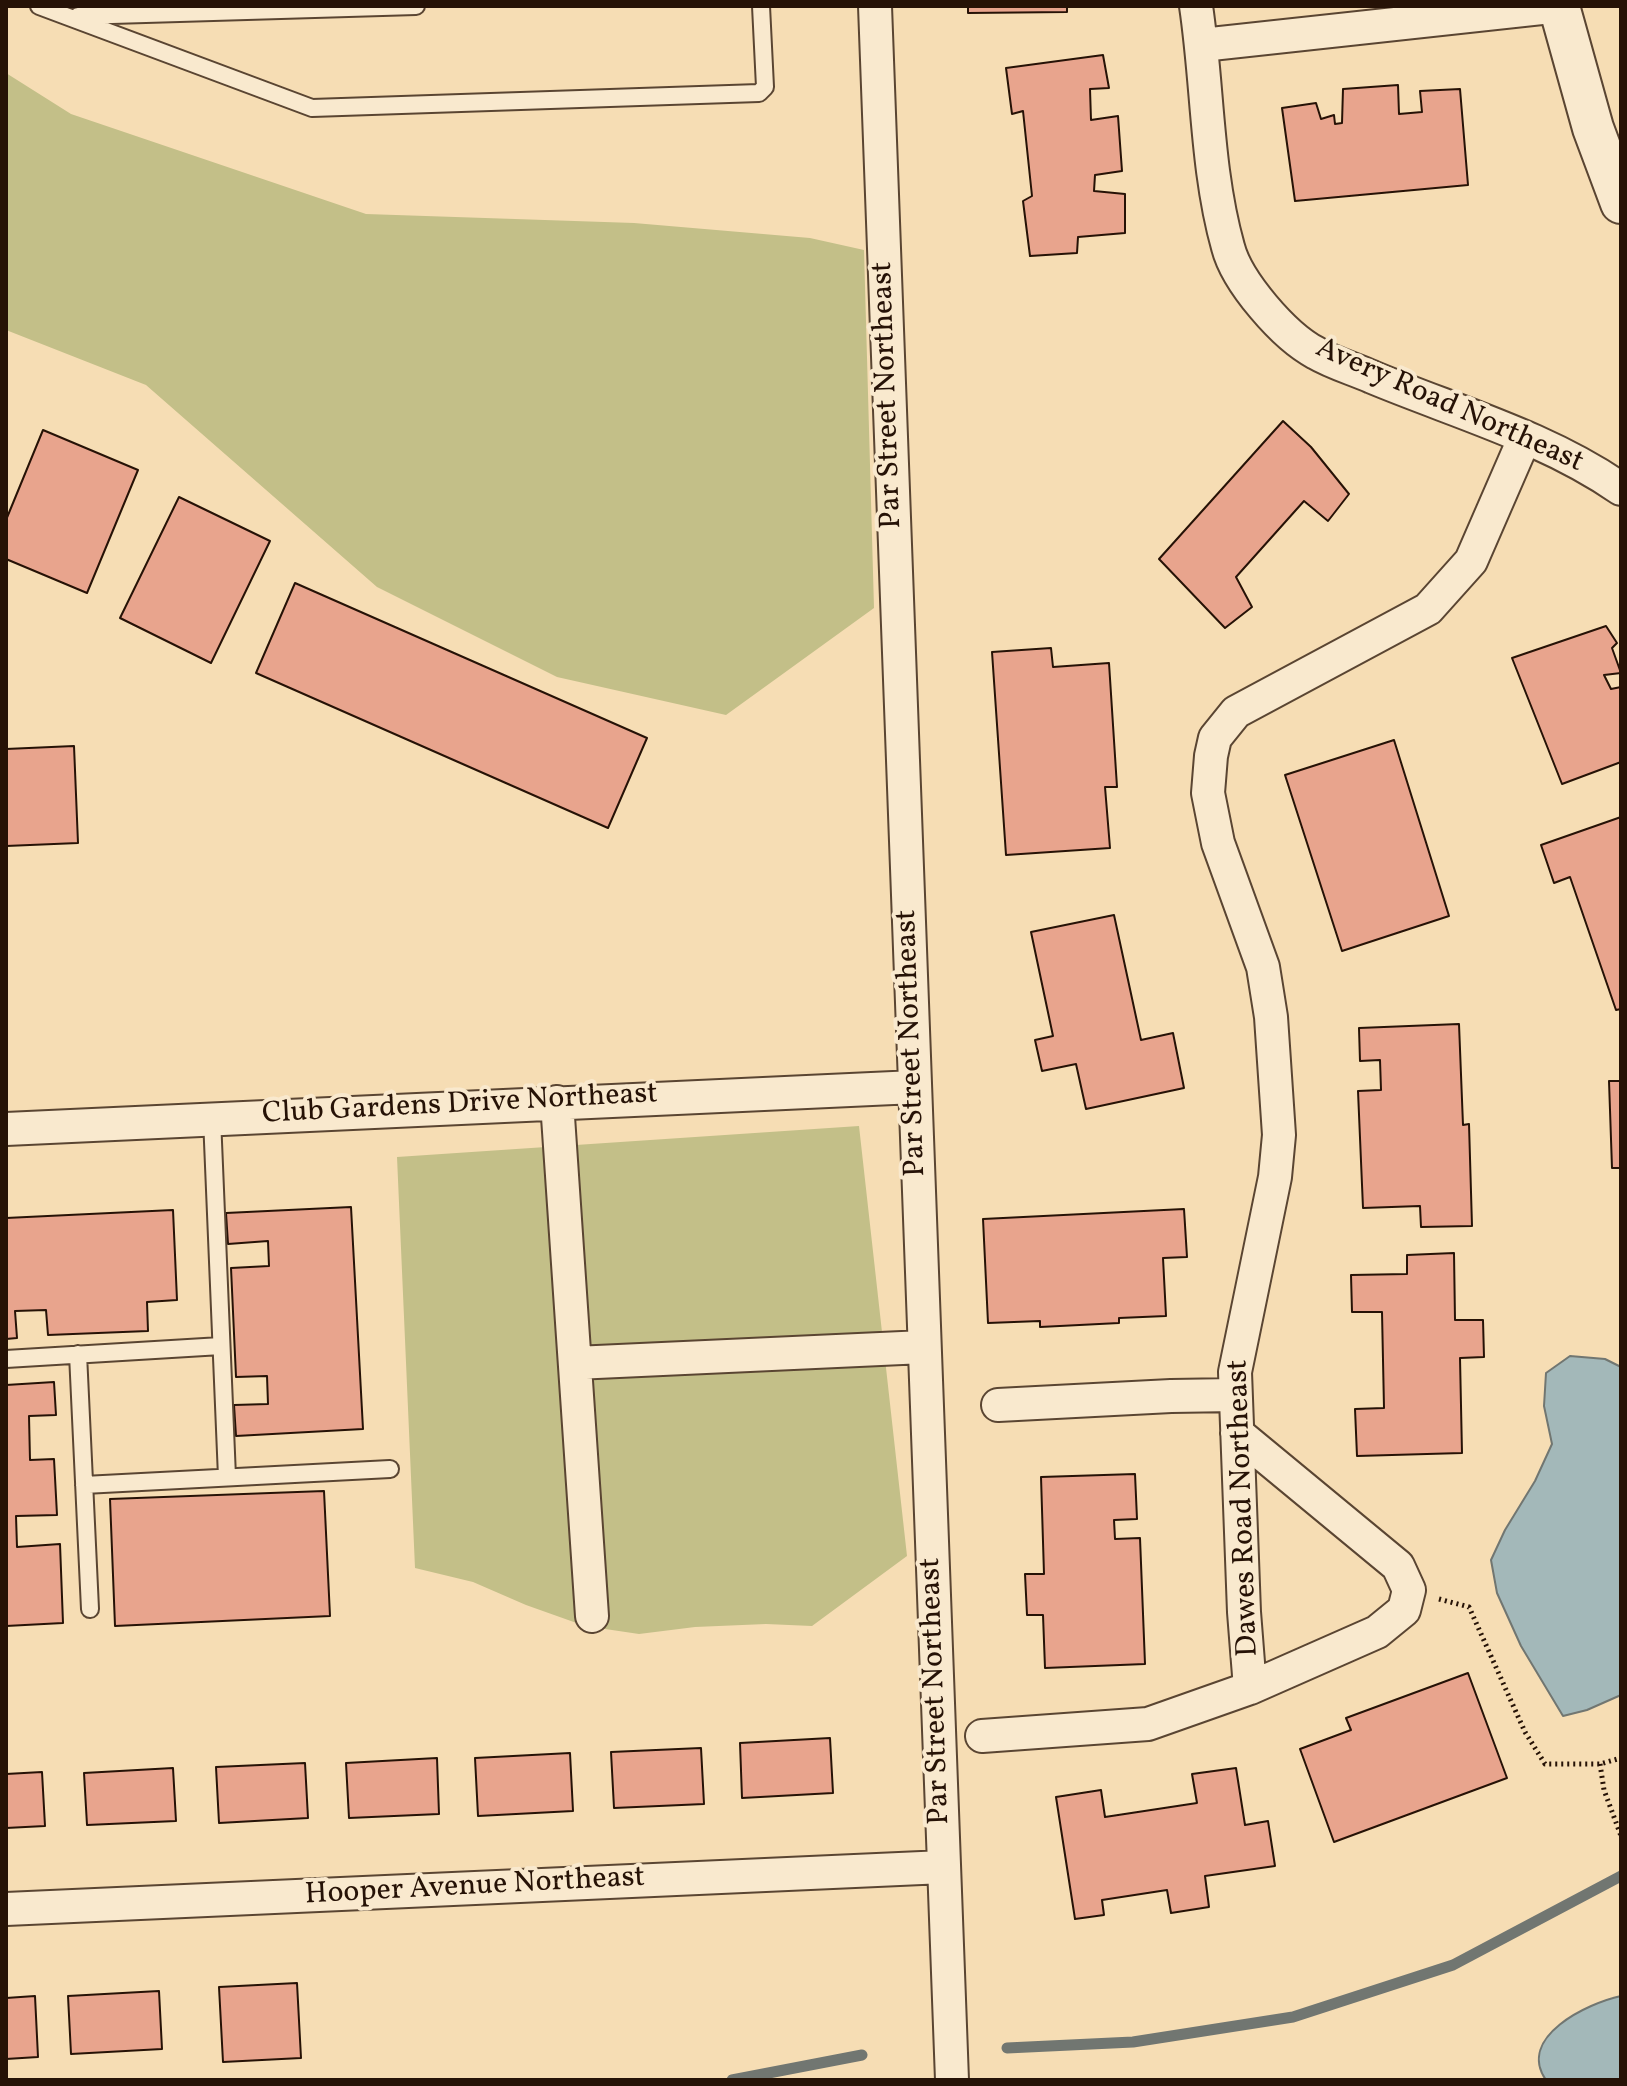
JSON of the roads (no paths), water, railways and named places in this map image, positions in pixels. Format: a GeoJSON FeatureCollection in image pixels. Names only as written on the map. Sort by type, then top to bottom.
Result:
{"type":"FeatureCollection","features":[{"type":"Feature","properties":{"kind":"street","name":"Par Street Northeast"},"geometry":{"type":"LineString","coordinates":[[875,6],[952,2080]]}},
{"type":"Feature","properties":{"kind":"street","name":"Avery Road Northeast"},"geometry":{"type":"LineString","coordinates":[[1196,6],[1214,178],[1228,250],[1248,288],[1276,321],[1314,352],[1525,437],[1590,468],[1621,489]]}},
{"type":"Feature","properties":{"kind":"street"},"geometry":{"type":"LineString","coordinates":[[1202,45],[1559,6],[1593,128],[1621,203]]}},
{"type":"Feature","properties":{"kind":"street","name":"Dawes Road Northeast"},"geometry":{"type":"LineString","coordinates":[[1250,1688],[1235,1372],[1275,1177],[1279,1135],[1271,1017],[1263,967],[1218,843],[1208,793],[1211,756],[1215,738],[1236,712],[1428,609],[1471,561],[1525,437]]}},
{"type":"Feature","properties":{"kind":"street","name":"Club Gardens Drive Northeast"},"geometry":{"type":"LineString","coordinates":[[6,1129],[915,1087]]}},
{"type":"Feature","properties":{"kind":"street"},"geometry":{"type":"LineString","coordinates":[[557,1102],[592,1616]]}},
{"type":"Feature","properties":{"kind":"street"},"geometry":{"type":"LineString","coordinates":[[575,1363],[924,1347]]}},
{"type":"Feature","properties":{"kind":"street"},"geometry":{"type":"LineString","coordinates":[[998,1405],[1235,1395]]}},
{"type":"Feature","properties":{"kind":"street"},"geometry":{"type":"LineString","coordinates":[[982,1736],[1148,1724],[1250,1688],[1377,1632],[1404,1610],[1409,1590],[1398,1566],[1237,1433]]}},
{"type":"Feature","properties":{"kind":"street","name":"Hooper Avenue Northeast"},"geometry":{"type":"LineString","coordinates":[[6,1909],[944,1867]]}},
{"type":"Feature","properties":{"kind":"lane"},"geometry":{"type":"LineString","coordinates":[[39,6],[312,108],[759,93],[765,87],[761,6]]}},
{"type":"Feature","properties":{"kind":"lane"},"geometry":{"type":"LineString","coordinates":[[68,16],[416,6]]}},
{"type":"Feature","properties":{"kind":"lane"},"geometry":{"type":"LineString","coordinates":[[212,1118],[227,1477]]}},
{"type":"Feature","properties":{"kind":"lane"},"geometry":{"type":"LineString","coordinates":[[6,1359],[221,1346]]}},
{"type":"Feature","properties":{"kind":"lane"},"geometry":{"type":"LineString","coordinates":[[78,1354],[90,1609]]}},
{"type":"Feature","properties":{"kind":"lane"},"geometry":{"type":"LineString","coordinates":[[84,1485],[390,1469]]}},
{"type":"Feature","properties":{"kind":"waterway"},"geometry":{"type":"LineString","coordinates":[[1007,2048],[1133,2042],[1293,2017],[1453,1965],[1621,1876]]}},
{"type":"Feature","properties":{"kind":"waterway"},"geometry":{"type":"LineString","coordinates":[[732,2080],[862,2055]]}}]}
